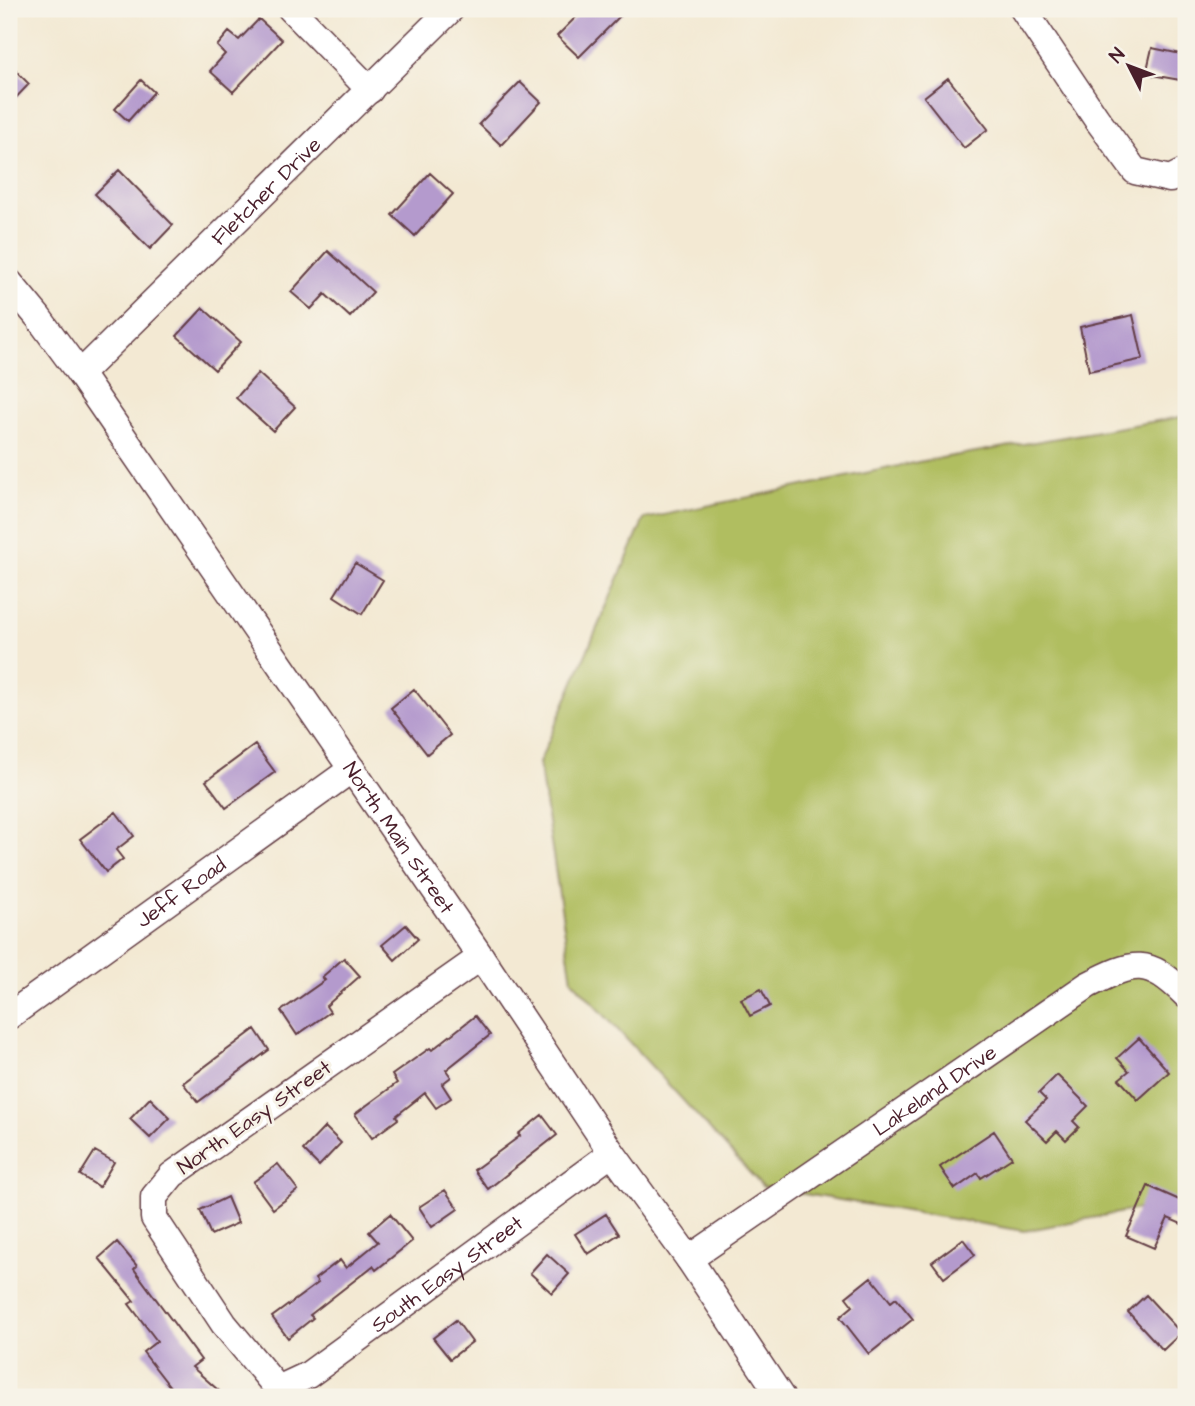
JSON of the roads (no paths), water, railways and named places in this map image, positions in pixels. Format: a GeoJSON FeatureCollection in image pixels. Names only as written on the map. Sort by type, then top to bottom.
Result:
{"type":"FeatureCollection","features":[{"type":"Feature","properties":{"kind":"street"},"geometry":{"type":"LineString","coordinates":[[291,9],[370,90]]}},
{"type":"Feature","properties":{"kind":"street","name":"Fletcher Drive"},"geometry":{"type":"LineString","coordinates":[[80,374],[451,9]]}},
{"type":"Feature","properties":{"kind":"street"},"geometry":{"type":"LineString","coordinates":[[1023,9],[1135,171],[1170,179],[1186,171]]}},
{"type":"Feature","properties":{"kind":"street","name":"North Main Street"},"geometry":{"type":"LineString","coordinates":[[9,282],[80,374],[481,957],[612,1153],[689,1259],[781,1397]]}},
{"type":"Feature","properties":{"kind":"street","name":"Jeff Road"},"geometry":{"type":"LineString","coordinates":[[9,1016],[352,769]]}},
{"type":"Feature","properties":{"kind":"street","name":"North Easy Street"},"geometry":{"type":"LineString","coordinates":[[278,1389],[224,1324],[154,1218],[154,1197],[172,1175],[481,957]]}},
{"type":"Feature","properties":{"kind":"street","name":"Lakeland Drive"},"geometry":{"type":"LineString","coordinates":[[689,1259],[1088,985],[1114,972],[1137,965],[1165,974],[1186,995]]}},
{"type":"Feature","properties":{"kind":"street","name":"South Easy Street"},"geometry":{"type":"LineString","coordinates":[[278,1389],[308,1375],[612,1153]]}}]}
